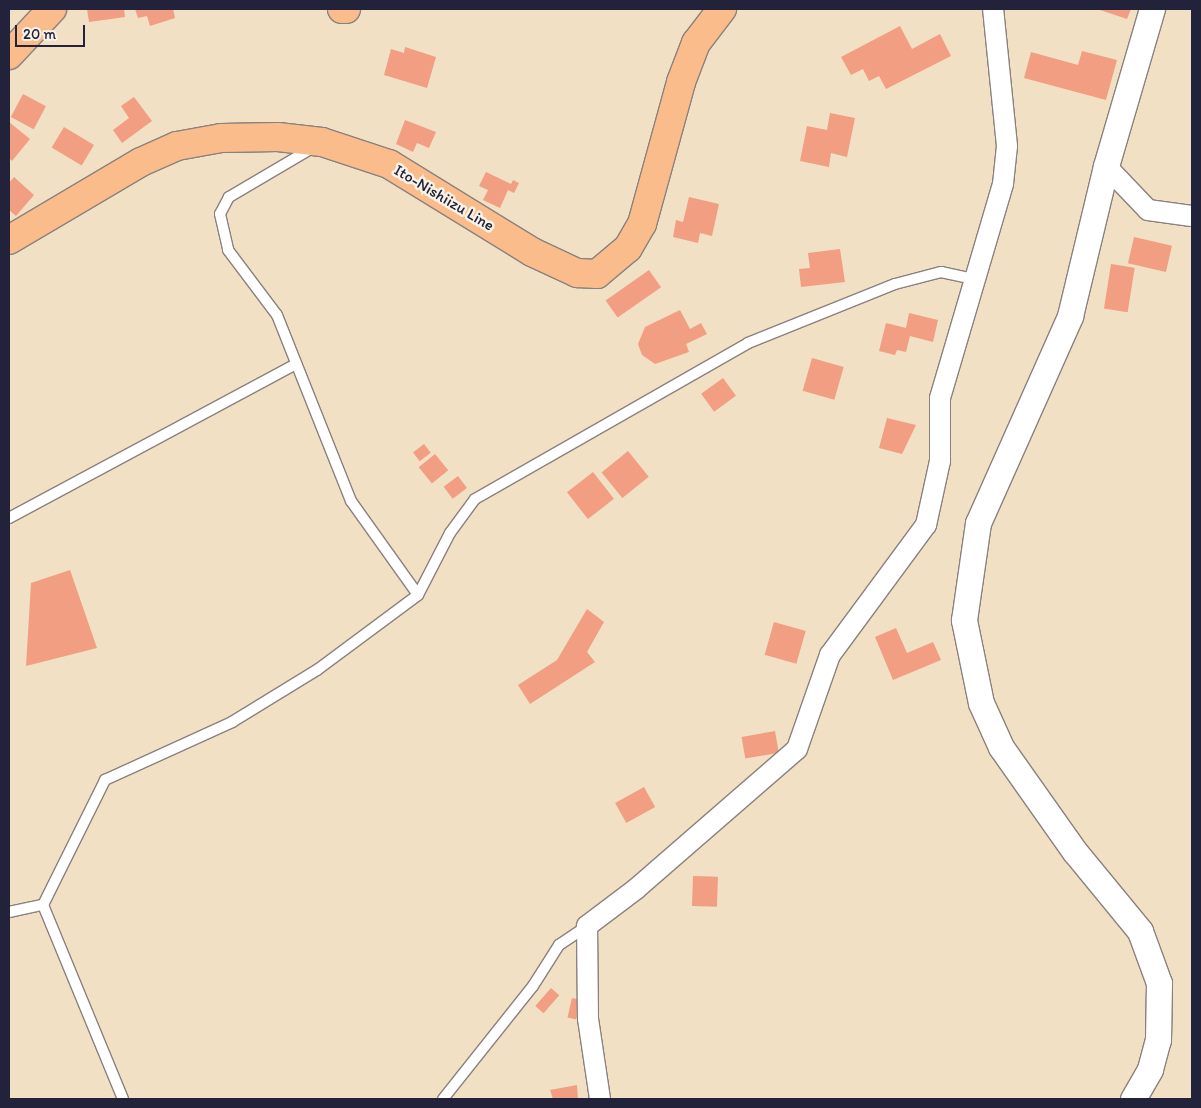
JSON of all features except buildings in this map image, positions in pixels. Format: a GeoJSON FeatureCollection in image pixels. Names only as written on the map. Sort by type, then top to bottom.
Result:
{"type":"FeatureCollection","features":[{"type":"Feature","properties":{"kind":"main road"},"geometry":{"type":"LineString","coordinates":[[9,55],[52,9]]}},
{"type":"Feature","properties":{"kind":"main road","name":"Ito-Nishiizu Line"},"geometry":{"type":"LineString","coordinates":[[9,240],[141,162],[177,146],[221,138],[322,142],[389,164],[532,252],[578,273],[597,274],[614,263],[642,224],[681,82],[696,43],[722,9]]}},
{"type":"Feature","properties":{"kind":"street"},"geometry":{"type":"LineString","coordinates":[[600,1099],[588,1020],[587,926],[636,889],[797,749],[830,655],[926,525],[940,461],[940,398],[1003,184],[1007,146],[993,9]]}},
{"type":"Feature","properties":{"kind":"street"},"geometry":{"type":"LineString","coordinates":[[1133,1099],[1150,1069],[1158,1040],[1155,975],[1140,931],[1075,852],[1001,746],[981,703],[964,620],[978,523],[1070,316],[1106,166],[1152,9]]}},
{"type":"Feature","properties":{"kind":"street"},"geometry":{"type":"LineString","coordinates":[[1106,166],[1148,210],[1192,216]]}},
{"type":"Feature","properties":{"kind":"lane"},"geometry":{"type":"LineString","coordinates":[[322,142],[229,197],[220,214],[228,250],[277,316],[351,501],[418,595]]}},
{"type":"Feature","properties":{"kind":"lane"},"geometry":{"type":"LineString","coordinates":[[123,1099],[43,905],[105,780],[232,722],[317,670],[418,595],[450,533],[475,499],[748,343],[895,284],[941,272],[975,279]]}},
{"type":"Feature","properties":{"kind":"lane"},"geometry":{"type":"LineString","coordinates":[[9,518],[296,364]]}},
{"type":"Feature","properties":{"kind":"lane"},"geometry":{"type":"LineString","coordinates":[[9,912],[43,905]]}},
{"type":"Feature","properties":{"kind":"lane"},"geometry":{"type":"LineString","coordinates":[[443,1099],[533,986],[559,945],[587,926]]}}]}
